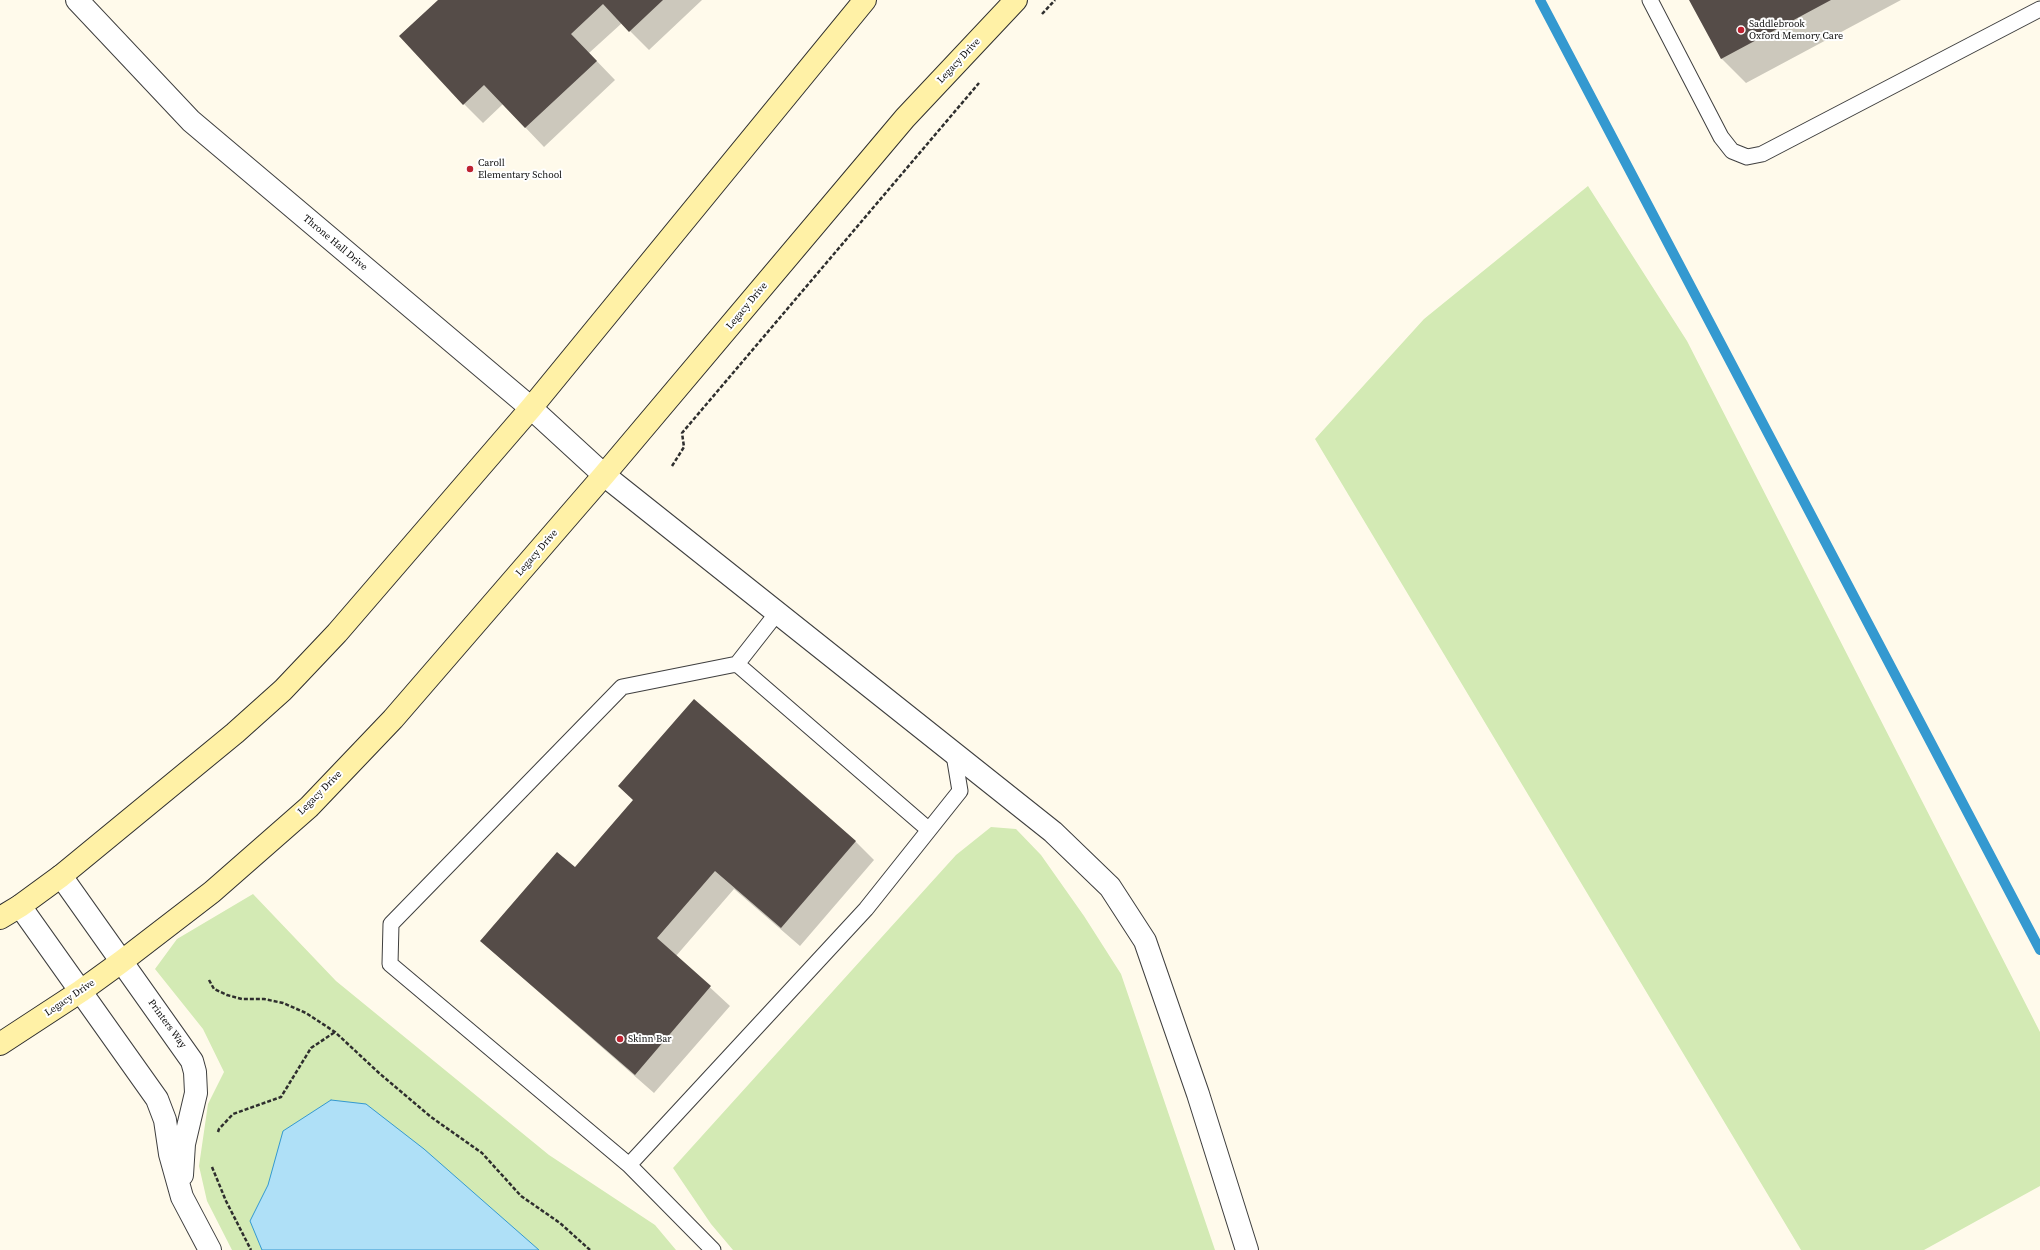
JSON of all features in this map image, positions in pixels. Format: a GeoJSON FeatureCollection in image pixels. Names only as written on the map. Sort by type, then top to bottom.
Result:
{"type":"FeatureCollection","features":[{"type":"Feature","properties":{"kind":"main road"},"geometry":{"type":"LineString","coordinates":[[0,918],[20,906],[61,876],[184,776],[283,690],[337,633],[531,408],[865,0]]}},
{"type":"Feature","properties":{"kind":"main road","name":"Legacy Drive"},"geometry":{"type":"LineString","coordinates":[[0,1044],[81,991],[212,892],[309,806],[393,719],[604,475],[905,118],[1016,0]]}},
{"type":"Feature","properties":{"kind":"street","name":"Throne Hall Drive"},"geometry":{"type":"LineString","coordinates":[[77,0],[191,121],[531,408],[604,475],[954,755],[1053,832],[1110,887],[1146,941],[1198,1094],[1247,1250]]}},
{"type":"Feature","properties":{"kind":"street","name":"Printers Way"},"geometry":{"type":"LineString","coordinates":[[61,876],[121,962],[187,1052],[195,1072],[196,1092],[184,1144],[182,1197]]}},
{"type":"Feature","properties":{"kind":"street"},"geometry":{"type":"LineString","coordinates":[[20,906],[158,1099],[165,1120],[170,1154],[182,1197],[210,1250]]}},
{"type":"Feature","properties":{"kind":"lane"},"geometry":{"type":"LineString","coordinates":[[1650,0],[1721,137],[1732,151],[1747,157],[1762,154],[2040,9]]}},
{"type":"Feature","properties":{"kind":"lane"},"geometry":{"type":"LineString","coordinates":[[713,1250],[629,1165],[390,964],[391,924],[622,687],[737,664],[777,613]]}},
{"type":"Feature","properties":{"kind":"lane"},"geometry":{"type":"LineString","coordinates":[[737,664],[929,830]]}},
{"type":"Feature","properties":{"kind":"lane"},"geometry":{"type":"LineString","coordinates":[[629,1165],[866,909],[960,791],[954,755]]}},
{"type":"Feature","properties":{"kind":"path"},"geometry":{"type":"LineString","coordinates":[[1040,17],[1055,0]]}},
{"type":"Feature","properties":{"kind":"path"},"geometry":{"type":"LineString","coordinates":[[672,466],[684,447],[682,433],[984,78]]}},
{"type":"Feature","properties":{"kind":"path"},"geometry":{"type":"LineString","coordinates":[[208,980],[214,989],[227,995],[242,999],[264,999],[283,1003],[306,1013],[335,1032],[379,1073],[431,1117],[482,1153],[521,1196],[560,1222],[590,1250]]}},
{"type":"Feature","properties":{"kind":"path"},"geometry":{"type":"LineString","coordinates":[[217,1135],[219,1128],[233,1114],[281,1097],[311,1048],[335,1032]]}},
{"type":"Feature","properties":{"kind":"path"},"geometry":{"type":"LineString","coordinates":[[212,1166],[226,1201],[251,1250]]}},
{"type":"Feature","properties":{"kind":"green space"},"geometry":{"type":"Polygon","coordinates":[[[1588,186],[1687,341],[2040,1032],[2040,1186],[1924,1250],[1801,1250],[1315,439],[1424,319],[1588,186]]]}},
{"type":"Feature","properties":{"kind":"green space"},"geometry":{"type":"Polygon","coordinates":[[[991,827],[1016,829],[1041,855],[1084,916],[1121,974],[1215,1250],[733,1250],[711,1224],[673,1168],[956,855],[991,827]]]}},
{"type":"Feature","properties":{"kind":"green space"},"geometry":{"type":"Polygon","coordinates":[[[253,894],[336,981],[549,1155],[655,1225],[676,1250],[232,1250],[207,1201],[199,1166],[208,1104],[224,1072],[203,1029],[155,969],[177,939],[253,894]]]}},
{"type":"Feature","properties":{"kind":"water"},"geometry":{"type":"Polygon","coordinates":[[[331,1100],[366,1104],[424,1149],[539,1250],[262,1250],[250,1221],[268,1185],[283,1131],[331,1100]]]}},
{"type":"Feature","properties":{"kind":"building"},"geometry":{"type":"Polygon","coordinates":[[[438,0],[663,0],[629,32],[603,4],[571,34],[597,61],[525,128],[484,85],[463,105],[399,36],[438,0]]]}},
{"type":"Feature","properties":{"kind":"building","name":"Saddlebrook Oxford Memory Care"},"geometry":{"type":"Polygon","coordinates":[[[1689,0],[1831,0],[1721,59],[1689,0]]]}},
{"type":"Feature","properties":{"kind":"building"},"geometry":{"type":"Polygon","coordinates":[[[694,699],[856,841],[781,928],[715,871],[657,938],[711,986],[635,1075],[480,941],[557,852],[575,867],[633,800],[618,786],[694,699]]]}},
{"type":"Feature","properties":{"kind":"waterway"},"geometry":{"type":"LineString","coordinates":[[1540,0],[2040,950]]}},
{"type":"Feature","properties":{"kind":"place","name":"Saddlebrook Oxford Memory Care"},"geometry":{"type":"Point","coordinates":[1741,30]}},
{"type":"Feature","properties":{"kind":"place","name":"Caroll Elementary School"},"geometry":{"type":"Point","coordinates":[470,169]}},
{"type":"Feature","properties":{"kind":"place","name":"Skinn Bar"},"geometry":{"type":"Point","coordinates":[620,1039]}}]}
